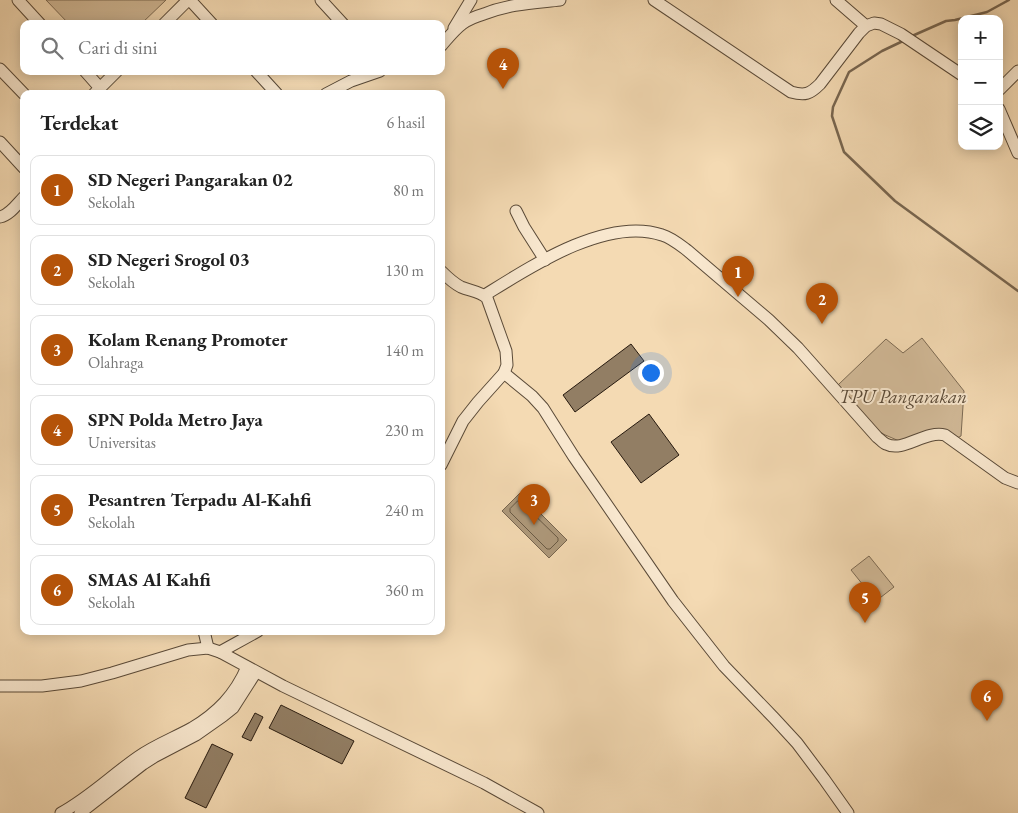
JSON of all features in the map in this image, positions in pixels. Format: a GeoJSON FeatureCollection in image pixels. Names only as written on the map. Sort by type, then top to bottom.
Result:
{"type":"FeatureCollection","features":[{"type":"Feature","properties":{"kind":"street"},"geometry":{"type":"LineString","coordinates":[[18,0],[36,20]]}},
{"type":"Feature","properties":{"kind":"street"},"geometry":{"type":"LineString","coordinates":[[168,20],[189,0],[208,20]]}},
{"type":"Feature","properties":{"kind":"street"},"geometry":{"type":"LineString","coordinates":[[321,0],[339,20]]}},
{"type":"Feature","properties":{"kind":"street"},"geometry":{"type":"LineString","coordinates":[[445,41],[463,23],[498,8],[560,0]]}},
{"type":"Feature","properties":{"kind":"street"},"geometry":{"type":"LineString","coordinates":[[654,0],[791,92],[800,95],[814,90],[866,26],[874,23],[881,24],[901,34],[958,72]]}},
{"type":"Feature","properties":{"kind":"street"},"geometry":{"type":"LineString","coordinates":[[836,0],[866,26]]}},
{"type":"Feature","properties":{"kind":"street"},"geometry":{"type":"LineString","coordinates":[[451,34],[466,2]]}},
{"type":"Feature","properties":{"kind":"street"},"geometry":{"type":"LineString","coordinates":[[0,69],[20,90]]}},
{"type":"Feature","properties":{"kind":"street"},"geometry":{"type":"LineString","coordinates":[[1003,86],[1018,71]]}},
{"type":"Feature","properties":{"kind":"street"},"geometry":{"type":"LineString","coordinates":[[87,75],[96,90]]}},
{"type":"Feature","properties":{"kind":"street"},"geometry":{"type":"LineString","coordinates":[[98,90],[113,75]]}},
{"type":"Feature","properties":{"kind":"street"},"geometry":{"type":"LineString","coordinates":[[260,75],[273,90]]}},
{"type":"Feature","properties":{"kind":"street"},"geometry":{"type":"LineString","coordinates":[[334,90],[368,75]]}},
{"type":"Feature","properties":{"kind":"street"},"geometry":{"type":"LineString","coordinates":[[1003,118],[1018,153]]}},
{"type":"Feature","properties":{"kind":"street"},"geometry":{"type":"LineString","coordinates":[[0,142],[20,164]]}},
{"type":"Feature","properties":{"kind":"street"},"geometry":{"type":"LineString","coordinates":[[0,217],[7,214],[20,201]]}},
{"type":"Feature","properties":{"kind":"street"},"geometry":{"type":"LineString","coordinates":[[516,211],[545,260]]}},
{"type":"Feature","properties":{"kind":"street"},"geometry":{"type":"LineString","coordinates":[[485,295],[545,260],[601,235],[636,231],[664,235],[688,251],[770,320],[804,354],[877,437],[886,444],[894,446],[903,445],[939,433],[945,435],[1005,478],[1018,483]]}},
{"type":"Feature","properties":{"kind":"street"},"geometry":{"type":"LineString","coordinates":[[445,274],[461,287],[485,295],[506,351],[507,365],[504,373],[463,421],[445,457]]}},
{"type":"Feature","properties":{"kind":"street"},"geometry":{"type":"LineString","coordinates":[[504,373],[532,396],[543,408],[574,457],[673,601],[720,662],[797,743],[848,813]]}},
{"type":"Feature","properties":{"kind":"street"},"geometry":{"type":"LineString","coordinates":[[205,635],[208,648]]}},
{"type":"Feature","properties":{"kind":"street"},"geometry":{"type":"LineString","coordinates":[[220,652],[251,635]]}},
{"type":"Feature","properties":{"kind":"street"},"geometry":{"type":"LineString","coordinates":[[0,686],[42,686],[81,681],[181,652],[208,648],[220,652],[251,670],[474,779],[538,813]]}},
{"type":"Feature","properties":{"kind":"street"},"geometry":{"type":"LineString","coordinates":[[61,813],[75,806],[138,757],[152,753],[218,710],[251,670]]}},
{"type":"Feature","properties":{"kind":"street"},"geometry":{"type":"LineString","coordinates":[[80,813],[143,764],[152,753]]}},
{"type":"Feature","properties":{"kind":"green space"},"geometry":{"type":"Polygon","coordinates":[[[46,0],[166,0],[145,20],[65,20],[46,0]]]}},
{"type":"Feature","properties":{"kind":"green space","name":"TPU Pangarakan"},"geometry":{"type":"Polygon","coordinates":[[[922,338],[964,391],[961,436],[957,438],[942,434],[906,444],[883,434],[869,424],[838,385],[886,339],[903,353],[922,338]]]}},
{"type":"Feature","properties":{"kind":"green space"},"geometry":{"type":"Polygon","coordinates":[[[869,556],[894,587],[876,601],[851,570],[869,556]]]}},
{"type":"Feature","properties":{"kind":"water"},"geometry":{"type":"Polygon","coordinates":[[[520,493],[567,540],[549,558],[502,511],[520,493]]]}},
{"type":"Feature","properties":{"kind":"building"},"geometry":{"type":"Polygon","coordinates":[[[631,344],[644,361],[575,412],[563,395],[631,344]]]}},
{"type":"Feature","properties":{"kind":"building"},"geometry":{"type":"Polygon","coordinates":[[[649,414],[679,455],[641,483],[611,442],[649,414]]]}},
{"type":"Feature","properties":{"kind":"building"},"geometry":{"type":"Polygon","coordinates":[[[281,705],[354,741],[342,764],[269,728],[281,705]]]}},
{"type":"Feature","properties":{"kind":"building"},"geometry":{"type":"Polygon","coordinates":[[[255,713],[263,717],[251,741],[242,737],[255,713]]]}},
{"type":"Feature","properties":{"kind":"building"},"geometry":{"type":"Polygon","coordinates":[[[212,744],[233,754],[206,808],[185,798],[212,744]]]}},
{"type":"Feature","properties":{"kind":"waterway"},"geometry":{"type":"LineString","coordinates":[[912,36],[946,21],[987,12],[1009,0]]}},
{"type":"Feature","properties":{"kind":"waterway"},"geometry":{"type":"LineString","coordinates":[[903,41],[882,51],[849,72],[833,107],[832,116],[844,152],[895,201],[1018,291]]}},
{"type":"Feature","properties":{"kind":"place","name":"SPN Polda Metro Jaya"},"geometry":{"type":"Point","coordinates":[503,89]}},
{"type":"Feature","properties":{"kind":"place","name":"SD Negeri Pangarakan 02"},"geometry":{"type":"Point","coordinates":[738,297]}},
{"type":"Feature","properties":{"kind":"place","name":"SD Negeri Srogol 03"},"geometry":{"type":"Point","coordinates":[822,324]}},
{"type":"Feature","properties":{"kind":"place","name":"Kolam Renang Promoter"},"geometry":{"type":"Point","coordinates":[534,525]}},
{"type":"Feature","properties":{"kind":"place","name":"Pesantren Terpadu Al-Kahfi"},"geometry":{"type":"Point","coordinates":[865,623]}},
{"type":"Feature","properties":{"kind":"place","name":"SMAS Al Kahfi"},"geometry":{"type":"Point","coordinates":[987,721]}}]}
